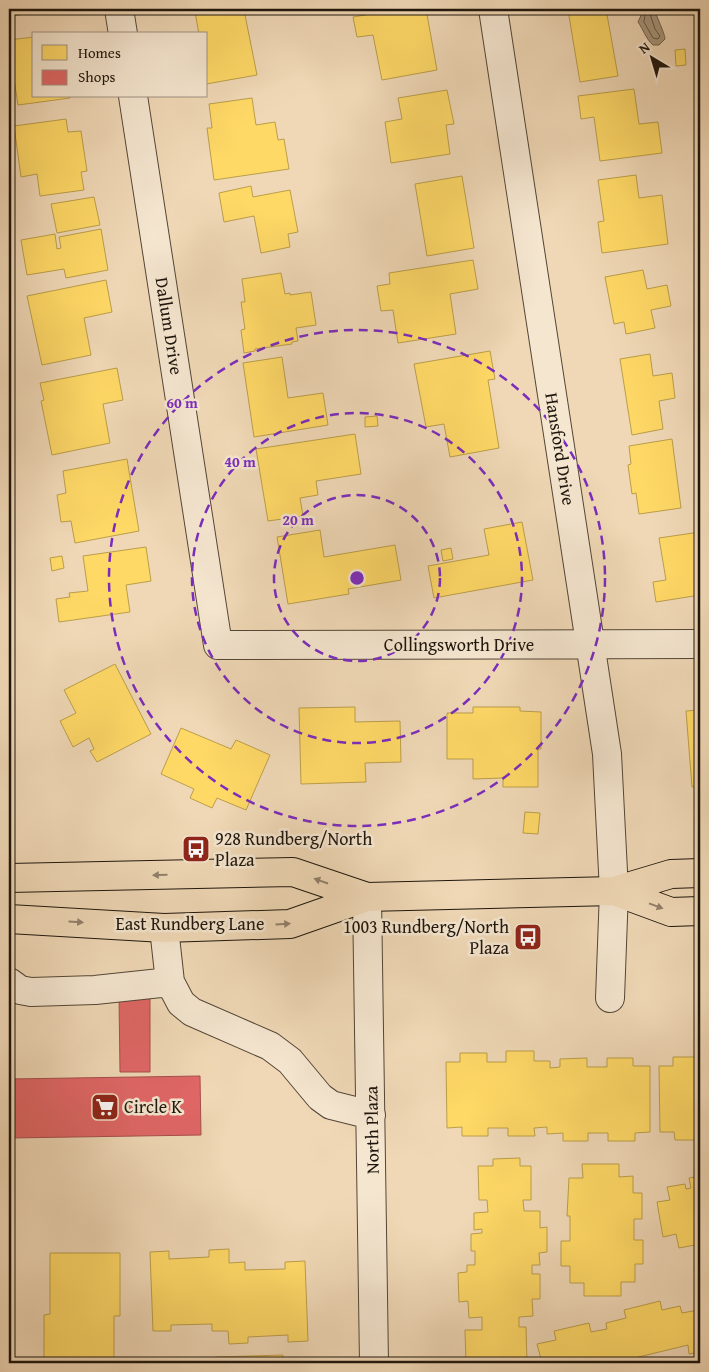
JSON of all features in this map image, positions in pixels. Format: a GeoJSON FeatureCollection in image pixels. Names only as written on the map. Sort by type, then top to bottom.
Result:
{"type":"FeatureCollection","features":[{"type":"Feature","properties":{"kind":"main road","name":"East Rundberg Lane"},"geometry":{"type":"LineString","coordinates":[[9,878],[293,872],[367,897]]}},
{"type":"Feature","properties":{"kind":"main road","name":"East Rundberg Lane"},"geometry":{"type":"LineString","coordinates":[[9,919],[164,928],[290,924],[367,897],[614,891],[672,874],[700,873]]}},
{"type":"Feature","properties":{"kind":"main road","name":"East Rundberg Lane"},"geometry":{"type":"LineString","coordinates":[[614,891],[671,912],[700,911]]}},
{"type":"Feature","properties":{"kind":"street"},"geometry":{"type":"LineString","coordinates":[[119,9],[123,32]]}},
{"type":"Feature","properties":{"kind":"street","name":"Hansford Drive"},"geometry":{"type":"LineString","coordinates":[[493,9],[607,754],[614,891],[610,998]]}},
{"type":"Feature","properties":{"kind":"street","name":"Dallum Drive"},"geometry":{"type":"LineString","coordinates":[[133,98],[218,645]]}},
{"type":"Feature","properties":{"kind":"street","name":"Collingsworth Drive"},"geometry":{"type":"LineString","coordinates":[[218,645],[700,644]]}},
{"type":"Feature","properties":{"kind":"street","name":"North Plaza"},"geometry":{"type":"LineString","coordinates":[[367,897],[374,1363]]}},
{"type":"Feature","properties":{"kind":"street"},"geometry":{"type":"LineString","coordinates":[[164,928],[170,982],[181,1002],[192,1012],[270,1046],[290,1061],[320,1098],[331,1105],[371,1115]]}},
{"type":"Feature","properties":{"kind":"street"},"geometry":{"type":"LineString","coordinates":[[9,982],[20,990],[31,992],[96,990],[170,982]]}},
{"type":"Feature","properties":{"kind":"water"},"geometry":{"type":"Polygon","coordinates":[[[644,9],[654,9],[665,39],[659,45],[651,43],[638,22],[644,9]]]}},
{"type":"Feature","properties":{"kind":"building: Homes"},"geometry":{"type":"Polygon","coordinates":[[[9,9],[50,9],[9,17],[9,9]]]}},
{"type":"Feature","properties":{"kind":"building: Homes"},"geometry":{"type":"Polygon","coordinates":[[[231,9],[231,13],[244,10],[257,75],[208,84],[208,32],[199,32],[195,12],[231,9]]]}},
{"type":"Feature","properties":{"kind":"building: Homes"},"geometry":{"type":"Polygon","coordinates":[[[370,9],[426,9],[437,70],[382,80],[373,35],[357,37],[353,17],[371,14],[370,9]]]}},
{"type":"Feature","properties":{"kind":"building: Homes"},"geometry":{"type":"Polygon","coordinates":[[[606,9],[618,76],[580,82],[568,10],[606,9]]]}},
{"type":"Feature","properties":{"kind":"building: Homes"},"geometry":{"type":"Polygon","coordinates":[[[32,37],[32,98],[70,98],[18,105],[14,79],[9,80],[9,40],[32,37]]]}},
{"type":"Feature","properties":{"kind":"building: Homes"},"geometry":{"type":"Polygon","coordinates":[[[685,49],[686,65],[676,66],[675,50],[685,49]]]}},
{"type":"Feature","properties":{"kind":"building: Homes"},"geometry":{"type":"Polygon","coordinates":[[[634,89],[639,124],[658,122],[662,153],[600,161],[594,117],[581,119],[578,96],[634,89]]]}},
{"type":"Feature","properties":{"kind":"building: Homes"},"geometry":{"type":"Polygon","coordinates":[[[447,90],[454,124],[446,125],[450,154],[391,163],[385,122],[402,119],[398,98],[447,90]]]}},
{"type":"Feature","properties":{"kind":"building: Homes"},"geometry":{"type":"Polygon","coordinates":[[[252,98],[256,125],[275,122],[278,140],[284,139],[289,169],[214,180],[207,128],[212,128],[209,104],[252,98]]]}},
{"type":"Feature","properties":{"kind":"building: Homes"},"geometry":{"type":"Polygon","coordinates":[[[66,119],[68,132],[81,131],[87,171],[81,172],[84,190],[40,196],[37,174],[21,177],[14,126],[66,119]]]}},
{"type":"Feature","properties":{"kind":"building: Homes"},"geometry":{"type":"Polygon","coordinates":[[[636,175],[639,198],[662,195],[668,244],[602,253],[598,222],[604,221],[598,180],[636,175]]]}},
{"type":"Feature","properties":{"kind":"building: Homes"},"geometry":{"type":"Polygon","coordinates":[[[462,176],[474,248],[427,256],[415,184],[462,176]]]}},
{"type":"Feature","properties":{"kind":"building: Homes"},"geometry":{"type":"Polygon","coordinates":[[[251,186],[253,197],[290,190],[298,232],[288,234],[290,247],[261,253],[254,216],[224,222],[219,193],[251,186]]]}},
{"type":"Feature","properties":{"kind":"building: Homes"},"geometry":{"type":"Polygon","coordinates":[[[94,197],[100,225],[57,233],[51,204],[94,197]]]}},
{"type":"Feature","properties":{"kind":"building: Homes"},"geometry":{"type":"Polygon","coordinates":[[[101,229],[108,270],[66,278],[64,269],[27,275],[21,240],[55,234],[57,249],[61,248],[59,237],[101,229]]]}},
{"type":"Feature","properties":{"kind":"building: Homes"},"geometry":{"type":"Polygon","coordinates":[[[473,260],[478,289],[450,294],[456,334],[398,343],[393,310],[381,311],[377,286],[390,284],[389,273],[473,260]]]}},
{"type":"Feature","properties":{"kind":"building: Homes"},"geometry":{"type":"Polygon","coordinates":[[[643,270],[647,289],[667,285],[671,306],[651,310],[655,328],[626,334],[624,322],[614,324],[605,277],[643,270]]]}},
{"type":"Feature","properties":{"kind":"building: Homes"},"geometry":{"type":"Polygon","coordinates":[[[281,273],[285,294],[311,292],[316,325],[296,328],[298,341],[292,342],[292,344],[255,349],[255,351],[244,353],[241,330],[245,329],[241,302],[245,302],[242,279],[281,273]]]}},
{"type":"Feature","properties":{"kind":"building: Homes"},"geometry":{"type":"Polygon","coordinates":[[[106,280],[112,312],[84,318],[91,355],[42,365],[27,296],[106,280]]]}},
{"type":"Feature","properties":{"kind":"building: Homes"},"geometry":{"type":"Polygon","coordinates":[[[490,351],[495,379],[488,380],[499,448],[450,457],[444,424],[426,427],[414,364],[490,351]]]}},
{"type":"Feature","properties":{"kind":"building: Homes"},"geometry":{"type":"Polygon","coordinates":[[[650,354],[653,376],[672,373],[675,398],[659,401],[663,429],[632,435],[620,359],[650,354]]]}},
{"type":"Feature","properties":{"kind":"building: Homes"},"geometry":{"type":"Polygon","coordinates":[[[282,357],[288,398],[323,393],[328,425],[254,437],[243,363],[282,357]]]}},
{"type":"Feature","properties":{"kind":"building: Homes"},"geometry":{"type":"Polygon","coordinates":[[[117,368],[123,400],[103,404],[110,443],[52,455],[41,401],[44,400],[40,383],[117,368]]]}},
{"type":"Feature","properties":{"kind":"building: Homes"},"geometry":{"type":"Polygon","coordinates":[[[377,416],[378,426],[365,427],[365,417],[377,416]]]}},
{"type":"Feature","properties":{"kind":"building: Homes"},"geometry":{"type":"Polygon","coordinates":[[[355,434],[361,474],[316,481],[318,495],[300,498],[303,516],[268,521],[256,449],[355,434]]]}},
{"type":"Feature","properties":{"kind":"building: Homes"},"geometry":{"type":"Polygon","coordinates":[[[672,439],[681,508],[639,514],[636,493],[632,494],[628,465],[631,464],[629,446],[672,439]]]}},
{"type":"Feature","properties":{"kind":"building: Homes"},"geometry":{"type":"Polygon","coordinates":[[[127,459],[139,531],[75,543],[71,521],[61,522],[57,495],[66,493],[63,471],[127,459]]]}},
{"type":"Feature","properties":{"kind":"building: Homes"},"geometry":{"type":"Polygon","coordinates":[[[522,522],[533,580],[434,598],[428,566],[489,555],[484,529],[522,522]]]}},
{"type":"Feature","properties":{"kind":"building: Homes"},"geometry":{"type":"Polygon","coordinates":[[[320,530],[324,557],[395,545],[401,580],[348,589],[349,594],[288,604],[277,537],[320,530]]]}},
{"type":"Feature","properties":{"kind":"building: Homes"},"geometry":{"type":"Polygon","coordinates":[[[700,532],[700,595],[656,602],[653,582],[666,580],[659,538],[700,532]]]}},
{"type":"Feature","properties":{"kind":"building: Homes"},"geometry":{"type":"Polygon","coordinates":[[[146,547],[151,581],[126,585],[130,612],[59,622],[56,599],[70,597],[69,593],[88,591],[83,556],[146,547]]]}},
{"type":"Feature","properties":{"kind":"building: Homes"},"geometry":{"type":"Polygon","coordinates":[[[451,548],[453,559],[443,561],[441,550],[451,548]]]}},
{"type":"Feature","properties":{"kind":"building: Homes"},"geometry":{"type":"Polygon","coordinates":[[[62,556],[64,568],[52,571],[50,558],[62,556]]]}},
{"type":"Feature","properties":{"kind":"building: Homes"},"geometry":{"type":"Polygon","coordinates":[[[115,664],[151,734],[97,762],[90,751],[94,749],[89,738],[73,747],[60,721],[76,713],[64,690],[115,664]]]}},
{"type":"Feature","properties":{"kind":"building: Homes"},"geometry":{"type":"Polygon","coordinates":[[[355,707],[355,722],[400,721],[401,762],[365,763],[366,782],[301,784],[299,708],[355,707]]]}},
{"type":"Feature","properties":{"kind":"building: Homes"},"geometry":{"type":"Polygon","coordinates":[[[473,707],[520,707],[520,711],[541,712],[541,749],[538,749],[538,787],[503,787],[503,778],[473,779],[473,759],[447,759],[447,713],[473,713],[473,707]]]}},
{"type":"Feature","properties":{"kind":"building: Homes"},"geometry":{"type":"Polygon","coordinates":[[[700,710],[700,786],[692,787],[686,711],[700,710]]]}},
{"type":"Feature","properties":{"kind":"building: Homes"},"geometry":{"type":"Polygon","coordinates":[[[181,728],[231,749],[236,740],[270,755],[246,810],[217,798],[212,808],[190,798],[194,789],[161,774],[181,728]]]}},
{"type":"Feature","properties":{"kind":"building: Homes"},"geometry":{"type":"Polygon","coordinates":[[[525,812],[540,813],[538,834],[523,833],[525,812]]]}},
{"type":"Feature","properties":{"kind":"building: Homes"},"geometry":{"type":"Polygon","coordinates":[[[506,1051],[534,1051],[534,1061],[550,1061],[550,1068],[560,1067],[560,1059],[587,1058],[587,1067],[607,1067],[607,1058],[633,1058],[633,1066],[650,1066],[650,1132],[635,1133],[635,1141],[608,1141],[608,1133],[588,1133],[588,1141],[563,1141],[563,1133],[547,1134],[547,1127],[534,1128],[535,1136],[508,1136],[508,1128],[488,1128],[488,1136],[462,1136],[462,1127],[447,1128],[446,1062],[460,1062],[460,1053],[487,1053],[487,1062],[506,1062],[506,1051]]]}},
{"type":"Feature","properties":{"kind":"building: Homes"},"geometry":{"type":"Polygon","coordinates":[[[673,1057],[700,1057],[700,1140],[675,1140],[674,1132],[660,1132],[659,1066],[673,1066],[673,1057]]]}},
{"type":"Feature","properties":{"kind":"building: Homes"},"geometry":{"type":"Polygon","coordinates":[[[520,1158],[520,1166],[531,1166],[531,1200],[523,1200],[524,1211],[540,1211],[540,1228],[547,1227],[547,1252],[539,1253],[540,1265],[532,1265],[532,1274],[540,1274],[540,1299],[532,1299],[533,1316],[519,1317],[519,1327],[526,1327],[527,1362],[466,1363],[465,1330],[482,1330],[482,1317],[469,1318],[468,1301],[459,1302],[458,1273],[467,1272],[467,1265],[475,1265],[475,1251],[471,1251],[471,1234],[482,1233],[482,1229],[474,1230],[474,1213],[488,1212],[487,1200],[479,1200],[478,1166],[493,1166],[493,1159],[520,1158]]]}},
{"type":"Feature","properties":{"kind":"building: Homes"},"geometry":{"type":"Polygon","coordinates":[[[582,1164],[619,1164],[619,1177],[633,1176],[633,1193],[642,1193],[642,1219],[634,1219],[634,1240],[643,1240],[643,1264],[635,1264],[635,1282],[621,1282],[621,1296],[584,1296],[584,1283],[570,1283],[570,1266],[561,1266],[561,1241],[570,1241],[570,1216],[567,1216],[569,1178],[583,1178],[582,1164]]]}},
{"type":"Feature","properties":{"kind":"building: Homes"},"geometry":{"type":"Polygon","coordinates":[[[700,1176],[700,1252],[696,1253],[695,1245],[679,1248],[676,1234],[663,1237],[657,1202],[670,1200],[667,1187],[685,1184],[686,1189],[691,1188],[689,1178],[700,1176]]]}},
{"type":"Feature","properties":{"kind":"building: Homes"},"geometry":{"type":"Polygon","coordinates":[[[229,1249],[229,1263],[245,1262],[245,1270],[285,1269],[285,1262],[305,1261],[308,1341],[288,1342],[288,1335],[248,1337],[248,1343],[229,1344],[228,1331],[212,1331],[212,1324],[171,1325],[171,1331],[153,1331],[150,1252],[169,1251],[169,1259],[209,1257],[209,1250],[229,1249]]]}},
{"type":"Feature","properties":{"kind":"building: Homes"},"geometry":{"type":"Polygon","coordinates":[[[50,1253],[120,1253],[120,1316],[114,1316],[114,1363],[44,1363],[44,1315],[50,1314],[50,1253]]]}},
{"type":"Feature","properties":{"kind":"building: Homes"},"geometry":{"type":"Polygon","coordinates":[[[700,1300],[700,1352],[689,1354],[688,1345],[618,1363],[542,1363],[537,1344],[556,1340],[554,1331],[589,1323],[591,1332],[607,1329],[606,1323],[626,1318],[624,1310],[660,1301],[662,1310],[680,1306],[682,1313],[698,1310],[696,1301],[700,1300]]]}},
{"type":"Feature","properties":{"kind":"building: Homes"},"geometry":{"type":"Polygon","coordinates":[[[283,1355],[283,1363],[215,1363],[215,1357],[283,1355]]]}},
{"type":"Feature","properties":{"kind":"building: Shops","name":"Circle K"},"geometry":{"type":"Polygon","coordinates":[[[119,995],[150,995],[150,1072],[120,1072],[119,995]]]}},
{"type":"Feature","properties":{"kind":"building: Shops","name":"Circle K"},"geometry":{"type":"Polygon","coordinates":[[[200,1076],[201,1135],[9,1138],[9,1079],[200,1076]]]}},
{"type":"Feature","properties":{"kind":"place","name":"928 Rundberg/North Plaza"},"geometry":{"type":"Point","coordinates":[196,849]}},
{"type":"Feature","properties":{"kind":"place","name":"1003 Rundberg/North Plaza"},"geometry":{"type":"Point","coordinates":[528,937]}},
{"type":"Feature","properties":{"kind":"place","name":"Circle K"},"geometry":{"type":"Point","coordinates":[105,1107]}}]}
